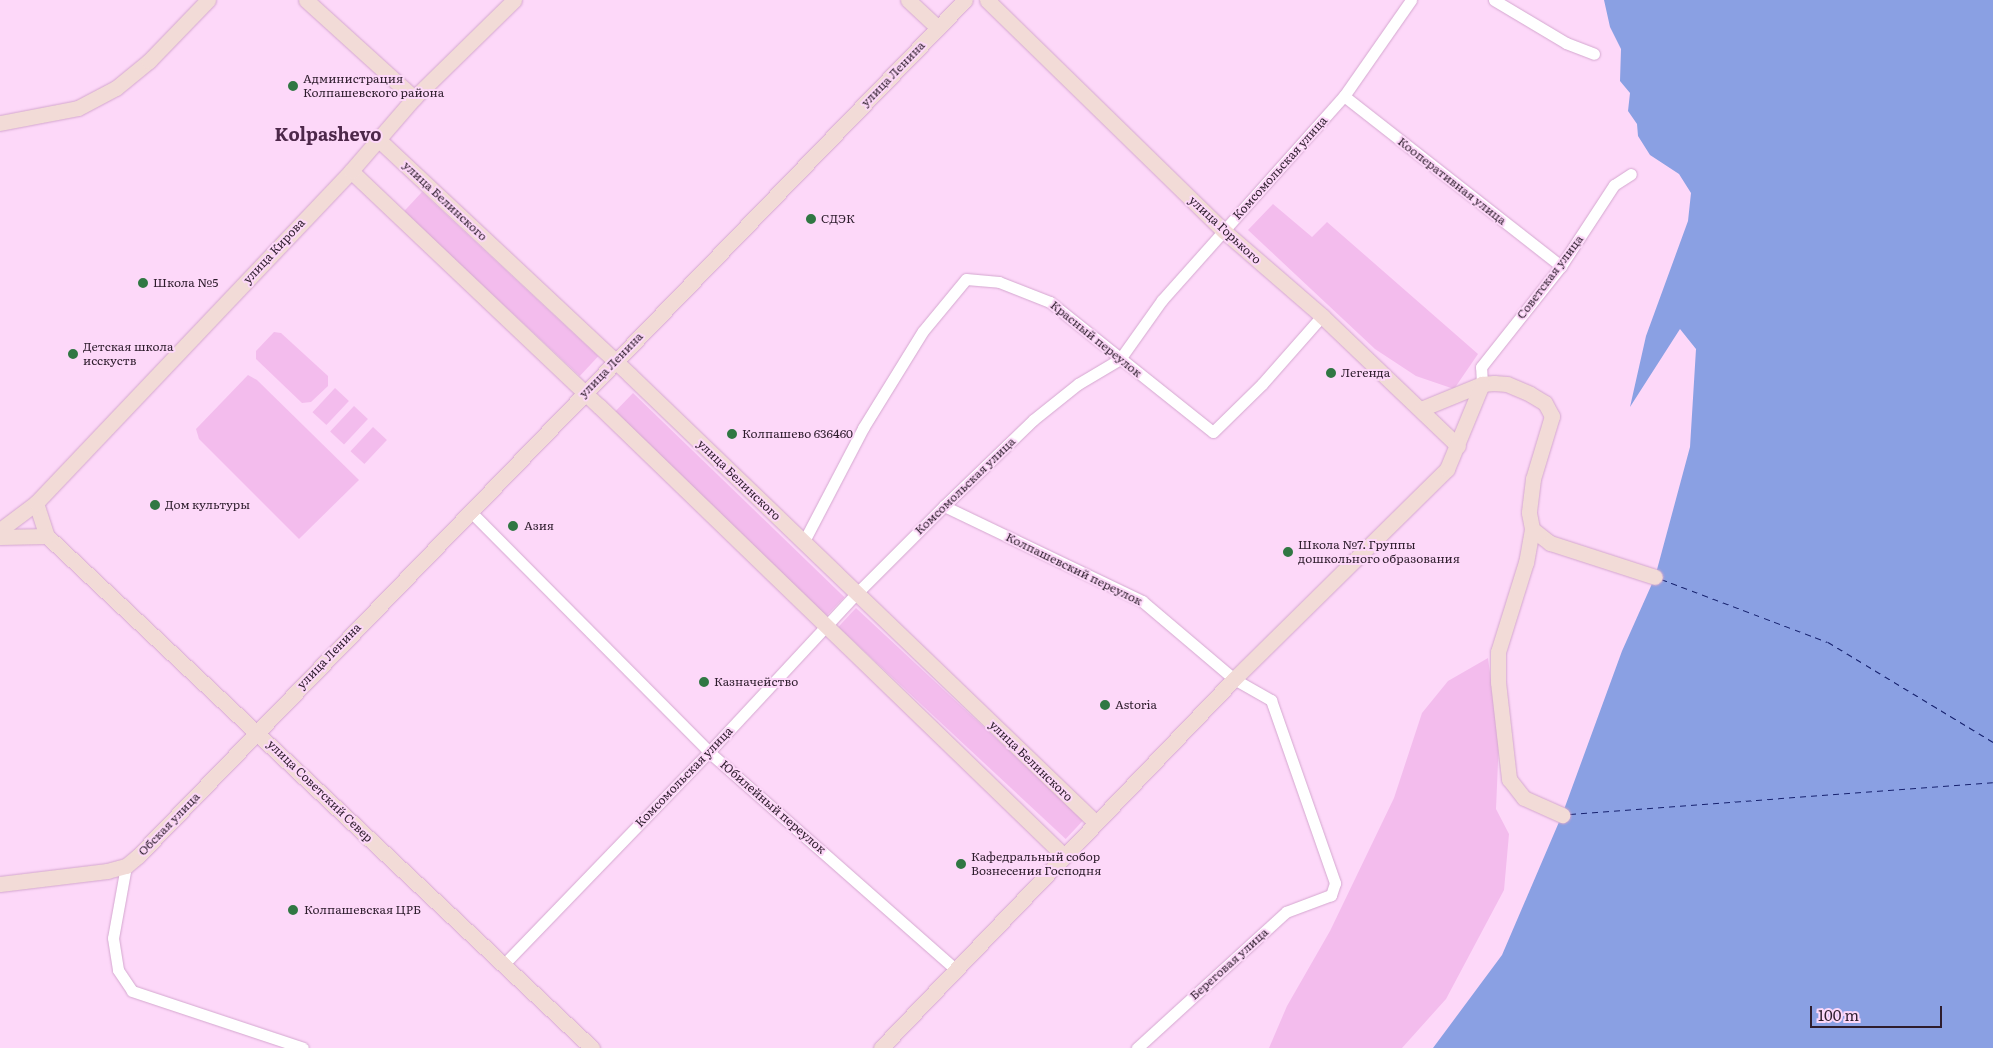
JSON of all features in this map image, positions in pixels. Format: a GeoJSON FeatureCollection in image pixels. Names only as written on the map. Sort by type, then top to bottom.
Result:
{"type":"FeatureCollection","features":[{"type":"Feature","properties":{"kind":"street"},"geometry":{"type":"LineString","coordinates":[[0,123],[78,108],[116,88],[143,67],[208,0]]}},
{"type":"Feature","properties":{"kind":"street"},"geometry":{"type":"LineString","coordinates":[[306,0],[414,98]]}},
{"type":"Feature","properties":{"kind":"street","name":"улица Кирова"},"geometry":{"type":"LineString","coordinates":[[0,530],[36,503],[379,140],[414,98],[514,0]]}},
{"type":"Feature","properties":{"kind":"street"},"geometry":{"type":"LineString","coordinates":[[908,0],[938,28]]}},
{"type":"Feature","properties":{"kind":"street","name":"улица Ленина"},"geometry":{"type":"LineString","coordinates":[[257,731],[965,0]]}},
{"type":"Feature","properties":{"kind":"street","name":"улица Горького"},"geometry":{"type":"LineString","coordinates":[[987,0],[1224,230],[1322,316],[1458,446]]}},
{"type":"Feature","properties":{"kind":"street","name":"Комсомольская улица"},"geometry":{"type":"LineString","coordinates":[[505,963],[710,752],[856,594],[944,506],[1033,420],[1078,384],[1120,359],[1162,300],[1344,96],[1411,0]]}},
{"type":"Feature","properties":{"kind":"street"},"geometry":{"type":"LineString","coordinates":[[1494,0],[1566,43],[1594,54]]}},
{"type":"Feature","properties":{"kind":"street","name":"Кооперативная улица"},"geometry":{"type":"LineString","coordinates":[[1344,96],[1561,266]]}},
{"type":"Feature","properties":{"kind":"street","name":"улица Белинского"},"geometry":{"type":"LineString","coordinates":[[379,140],[615,361],[1096,823]]}},
{"type":"Feature","properties":{"kind":"street"},"geometry":{"type":"LineString","coordinates":[[350,171],[585,392],[1064,856]]}},
{"type":"Feature","properties":{"kind":"street","name":"Советская улица"},"geometry":{"type":"LineString","coordinates":[[1482,384],[1481,367],[1561,266],[1614,185],[1631,174]]}},
{"type":"Feature","properties":{"kind":"street","name":"Красный переулок"},"geometry":{"type":"LineString","coordinates":[[803,542],[863,428],[913,347],[966,279],[999,282],[1050,302],[1213,432],[1262,384],[1322,316]]}},
{"type":"Feature","properties":{"kind":"street"},"geometry":{"type":"LineString","coordinates":[[881,1048],[1234,680],[1447,469],[1482,384]]}},
{"type":"Feature","properties":{"kind":"street"},"geometry":{"type":"LineString","coordinates":[[1421,409],[1482,384],[1507,384],[1545,403],[1552,416],[1533,479],[1528,513],[1532,529],[1526,562],[1498,652],[1502,743],[1509,779],[1524,798],[1562,815]]}},
{"type":"Feature","properties":{"kind":"street"},"geometry":{"type":"LineString","coordinates":[[0,537],[47,536],[36,503]]}},
{"type":"Feature","properties":{"kind":"street","name":"Колпашевский переулок"},"geometry":{"type":"LineString","coordinates":[[944,506],[1142,601],[1234,680],[1272,700],[1335,883],[1331,896]]}},
{"type":"Feature","properties":{"kind":"street","name":"Юбилейный переулок"},"geometry":{"type":"LineString","coordinates":[[470,511],[710,752],[955,969]]}},
{"type":"Feature","properties":{"kind":"street"},"geometry":{"type":"LineString","coordinates":[[1532,529],[1550,543],[1656,577]]}},
{"type":"Feature","properties":{"kind":"street","name":"улица Советский Север"},"geometry":{"type":"LineString","coordinates":[[47,536],[505,963],[592,1048]]}},
{"type":"Feature","properties":{"kind":"street","name":"Обская улица"},"geometry":{"type":"LineString","coordinates":[[126,866],[257,731]]}},
{"type":"Feature","properties":{"kind":"street"},"geometry":{"type":"LineString","coordinates":[[0,884],[126,866],[113,938],[118,970],[132,991],[303,1048]]}},
{"type":"Feature","properties":{"kind":"street","name":"Береговая улица"},"geometry":{"type":"LineString","coordinates":[[1137,1048],[1286,912],[1331,896]]}},
{"type":"Feature","properties":{"kind":"shaded area"},"geometry":{"type":"Polygon","coordinates":[[[422,192],[598,356],[580,376],[404,212],[422,192]]]}},
{"type":"Feature","properties":{"kind":"shaded area"},"geometry":{"type":"Polygon","coordinates":[[[1273,204],[1312,237],[1327,222],[1478,354],[1454,389],[1416,376],[1375,349],[1248,230],[1273,204]]]}},
{"type":"Feature","properties":{"kind":"shaded area"},"geometry":{"type":"Polygon","coordinates":[[[274,332],[281,333],[328,376],[328,386],[311,402],[302,403],[256,359],[256,351],[274,332]]]}},
{"type":"Feature","properties":{"kind":"shaded area"},"geometry":{"type":"Polygon","coordinates":[[[248,375],[257,380],[359,480],[299,539],[199,439],[196,429],[248,375]]]}},
{"type":"Feature","properties":{"kind":"shaded area"},"geometry":{"type":"Polygon","coordinates":[[[335,388],[349,401],[326,425],[312,412],[335,388]]]}},
{"type":"Feature","properties":{"kind":"shaded area"},"geometry":{"type":"Polygon","coordinates":[[[633,393],[844,597],[825,617],[614,413],[633,393]]]}},
{"type":"Feature","properties":{"kind":"shaded area"},"geometry":{"type":"Polygon","coordinates":[[[354,406],[368,419],[344,445],[330,432],[354,406]]]}},
{"type":"Feature","properties":{"kind":"shaded area"},"geometry":{"type":"Polygon","coordinates":[[[373,427],[387,440],[364,464],[350,451],[373,427]]]}},
{"type":"Feature","properties":{"kind":"shaded area"},"geometry":{"type":"Polygon","coordinates":[[[856,608],[1083,820],[1066,839],[838,627],[856,608]]]}},
{"type":"Feature","properties":{"kind":"shaded area"},"geometry":{"type":"Polygon","coordinates":[[[1488,658],[1499,739],[1496,809],[1509,834],[1504,890],[1446,999],[1402,1048],[1269,1048],[1287,1006],[1330,931],[1394,798],[1422,713],[1448,681],[1488,658]]]}},
{"type":"Feature","properties":{"kind":"water"},"geometry":{"type":"Polygon","coordinates":[[[1604,0],[1993,0],[1993,1048],[1433,1048],[1502,955],[1562,815],[1622,651],[1655,577],[1690,447],[1696,349],[1680,329],[1630,407],[1646,336],[1688,221],[1691,193],[1679,174],[1650,155],[1638,136],[1637,124],[1628,111],[1630,93],[1620,81],[1621,49],[1610,27],[1604,0]]]}},
{"type":"Feature","properties":{"kind":"ferry route"},"geometry":{"type":"LineString","coordinates":[[1661,579],[1828,642],[1993,742]]}},
{"type":"Feature","properties":{"kind":"ferry route"},"geometry":{"type":"LineString","coordinates":[[1570,814],[1993,782]]}},
{"type":"Feature","properties":{"kind":"place","name":"Администрация Колпашевского района"},"geometry":{"type":"Point","coordinates":[293,86]}},
{"type":"Feature","properties":{"kind":"place","name":"СДЭК"},"geometry":{"type":"Point","coordinates":[811,219]}},
{"type":"Feature","properties":{"kind":"place","name":"Школа №5"},"geometry":{"type":"Point","coordinates":[143,283]}},
{"type":"Feature","properties":{"kind":"place","name":"Детская школа исскуств"},"geometry":{"type":"Point","coordinates":[73,354]}},
{"type":"Feature","properties":{"kind":"place","name":"Легенда"},"geometry":{"type":"Point","coordinates":[1331,373]}},
{"type":"Feature","properties":{"kind":"place","name":"Колпашево 636460"},"geometry":{"type":"Point","coordinates":[732,434]}},
{"type":"Feature","properties":{"kind":"place","name":"Дом культуры"},"geometry":{"type":"Point","coordinates":[155,505]}},
{"type":"Feature","properties":{"kind":"place","name":"Азия"},"geometry":{"type":"Point","coordinates":[513,526]}},
{"type":"Feature","properties":{"kind":"place","name":"Школа №7. Группы дошкольного образования"},"geometry":{"type":"Point","coordinates":[1288,552]}},
{"type":"Feature","properties":{"kind":"place","name":"Казначейство"},"geometry":{"type":"Point","coordinates":[704,682]}},
{"type":"Feature","properties":{"kind":"place","name":"Astoria"},"geometry":{"type":"Point","coordinates":[1105,705]}},
{"type":"Feature","properties":{"kind":"place","name":"Кафедральный собор Вознесения Господня"},"geometry":{"type":"Point","coordinates":[961,864]}},
{"type":"Feature","properties":{"kind":"place","name":"Колпашевская ЦРБ"},"geometry":{"type":"Point","coordinates":[293,910]}},
{"type":"Feature","properties":{"kind":"district","name":"Kolpashevo"},"geometry":{"type":"Point","coordinates":[328,134]}}]}
